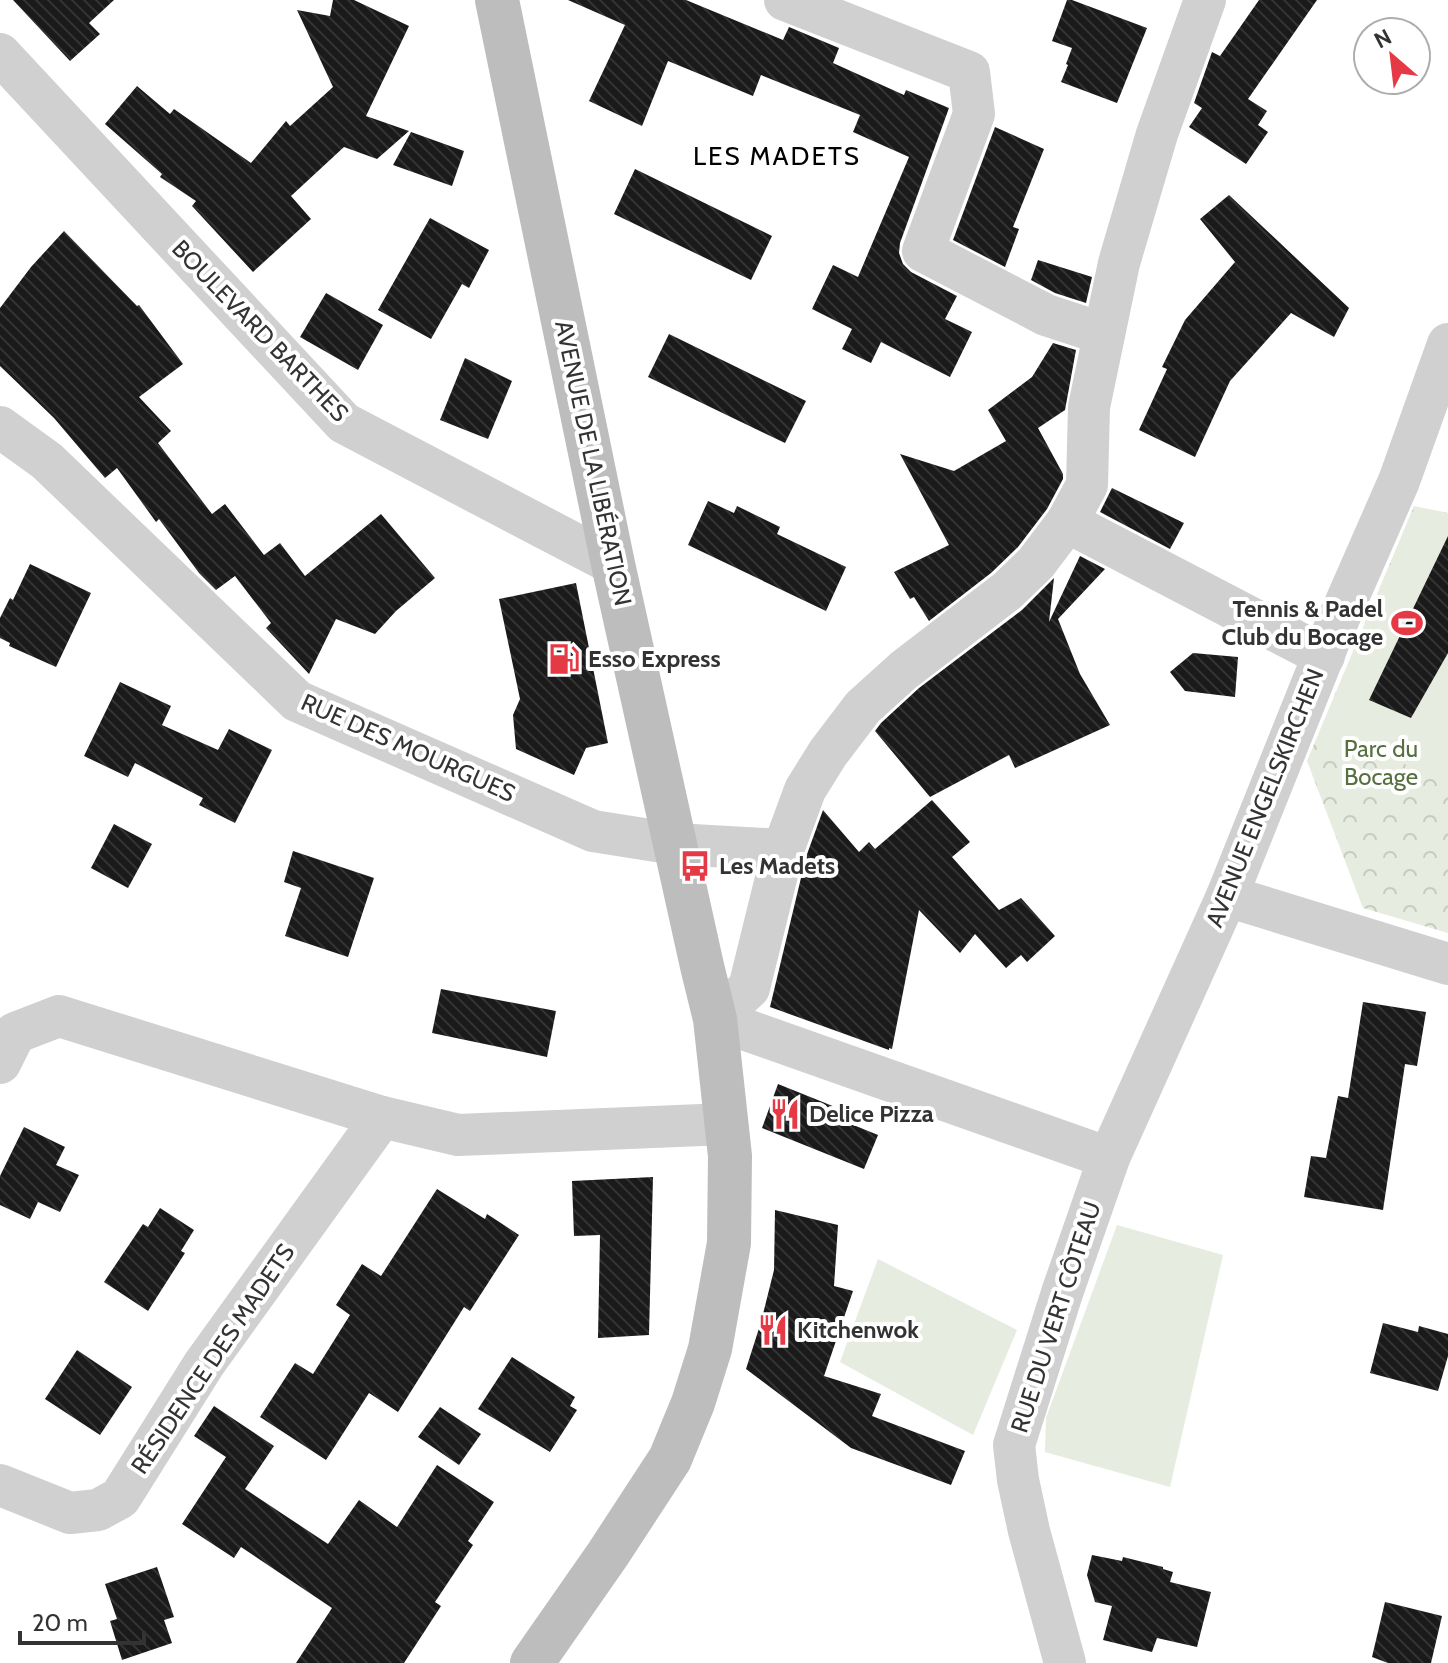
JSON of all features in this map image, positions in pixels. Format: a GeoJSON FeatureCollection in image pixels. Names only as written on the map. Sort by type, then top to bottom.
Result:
{"type":"FeatureCollection","features":[{"type":"Feature","properties":{"kind":"main road","name":"AVENUE DE LA LIBÉRATION"},"geometry":{"type":"LineString","coordinates":[[497,0],[613,564],[715,1019],[730,1156],[729,1243],[710,1349],[693,1403],[670,1459],[532,1663]]}},
{"type":"Feature","properties":{"kind":"street"},"geometry":{"type":"LineString","coordinates":[[785,0],[969,72],[974,114],[923,251],[1046,315],[1104,334]]}},
{"type":"Feature","properties":{"kind":"street"},"geometry":{"type":"LineString","coordinates":[[1109,1158],[715,1019],[749,988],[783,850],[805,790],[828,753],[863,707],[904,670],[1007,591],[1036,563],[1067,522],[1087,485],[1089,407],[1119,263],[1157,134],[1205,0]]}},
{"type":"Feature","properties":{"kind":"street","name":"BOULEVARD BARTHES"},"geometry":{"type":"LineString","coordinates":[[0,54],[344,423],[613,564]]}},
{"type":"Feature","properties":{"kind":"street","name":"AVENUE ENGELSKIRCHEN"},"geometry":{"type":"LineString","coordinates":[[1109,1158],[1227,896],[1399,481],[1448,344]]}},
{"type":"Feature","properties":{"kind":"street","name":"RUE DES MOURGUES"},"geometry":{"type":"LineString","coordinates":[[0,427],[47,461],[297,701],[593,831],[675,844],[783,850]]}},
{"type":"Feature","properties":{"kind":"street"},"geometry":{"type":"LineString","coordinates":[[1067,522],[1324,656]]}},
{"type":"Feature","properties":{"kind":"street"},"geometry":{"type":"LineString","coordinates":[[1227,896],[1448,964]]}},
{"type":"Feature","properties":{"kind":"street"},"geometry":{"type":"LineString","coordinates":[[0,1063],[15,1033],[59,1016],[382,1117],[458,1135],[726,1124]]}},
{"type":"Feature","properties":{"kind":"street","name":"RÉSIDENCE DES MADETS"},"geometry":{"type":"LineString","coordinates":[[0,1485],[70,1513],[98,1510],[120,1498],[204,1364],[382,1117]]}},
{"type":"Feature","properties":{"kind":"street","name":"RUE DU VERT CÔTEAU"},"geometry":{"type":"LineString","coordinates":[[1065,1663],[1029,1531],[1014,1445],[1109,1158]]}},
{"type":"Feature","properties":{"kind":"green space","name":"Parc du Bocage"},"geometry":{"type":"Polygon","coordinates":[[[1414,506],[1448,513],[1448,933],[1363,908],[1307,761],[1414,506]]]}},
{"type":"Feature","properties":{"kind":"green space","name":"Tennis & Padel Club du Bocage"},"geometry":{"type":"Polygon","coordinates":[[[1415,507],[1448,513],[1448,780],[1319,733],[1415,507]]]}},
{"type":"Feature","properties":{"kind":"green space"},"geometry":{"type":"Polygon","coordinates":[[[1117,1225],[1223,1255],[1170,1487],[1045,1452],[1046,1418],[1117,1225]]]}},
{"type":"Feature","properties":{"kind":"green space"},"geometry":{"type":"Polygon","coordinates":[[[878,1259],[1017,1330],[973,1435],[840,1362],[878,1259]]]}},
{"type":"Feature","properties":{"kind":"building"},"geometry":{"type":"Polygon","coordinates":[[[13,0],[114,0],[89,23],[100,34],[70,61],[13,0]]]}},
{"type":"Feature","properties":{"kind":"building"},"geometry":{"type":"Polygon","coordinates":[[[333,0],[354,0],[409,26],[366,116],[409,131],[377,159],[344,147],[291,196],[311,219],[253,272],[192,206],[196,201],[160,177],[162,174],[105,124],[137,86],[170,114],[174,109],[251,163],[286,121],[290,126],[333,87],[297,10],[330,16],[333,0]]]}},
{"type":"Feature","properties":{"kind":"building"},"geometry":{"type":"Polygon","coordinates":[[[568,0],[686,0],[783,40],[789,27],[839,48],[833,63],[904,95],[906,90],[949,108],[899,253],[903,264],[911,272],[957,296],[945,319],[972,332],[950,377],[881,342],[871,363],[842,349],[852,329],[812,309],[833,265],[858,277],[909,157],[853,132],[860,115],[761,75],[753,96],[668,61],[642,126],[589,101],[625,25],[568,0]]]}},
{"type":"Feature","properties":{"kind":"building"},"geometry":{"type":"Polygon","coordinates":[[[1067,0],[1147,28],[1117,103],[1061,82],[1072,48],[1052,41],[1067,0]]]}},
{"type":"Feature","properties":{"kind":"building"},"geometry":{"type":"Polygon","coordinates":[[[1259,0],[1317,0],[1248,99],[1267,111],[1258,125],[1268,132],[1246,164],[1189,127],[1202,108],[1194,103],[1212,52],[1220,56],[1259,0]]]}},
{"type":"Feature","properties":{"kind":"building"},"geometry":{"type":"Polygon","coordinates":[[[995,127],[1044,149],[1013,227],[1019,229],[1005,267],[953,240],[995,127]]]}},
{"type":"Feature","properties":{"kind":"building"},"geometry":{"type":"Polygon","coordinates":[[[411,132],[464,151],[452,186],[393,165],[411,132]]]}},
{"type":"Feature","properties":{"kind":"building"},"geometry":{"type":"Polygon","coordinates":[[[635,169],[772,236],[751,280],[614,214],[635,169]]]}},
{"type":"Feature","properties":{"kind":"building"},"geometry":{"type":"Polygon","coordinates":[[[1229,195],[1349,308],[1334,337],[1291,313],[1230,381],[1195,457],[1139,430],[1167,369],[1162,367],[1185,320],[1235,262],[1200,219],[1229,195]]]}},
{"type":"Feature","properties":{"kind":"building"},"geometry":{"type":"Polygon","coordinates":[[[430,218],[489,250],[469,288],[462,284],[431,339],[378,310],[430,218]]]}},
{"type":"Feature","properties":{"kind":"building"},"geometry":{"type":"Polygon","coordinates":[[[64,231],[139,305],[183,364],[139,397],[171,431],[158,443],[212,514],[225,504],[264,555],[280,543],[305,576],[381,514],[435,578],[396,611],[375,634],[336,619],[309,674],[266,628],[271,623],[235,576],[216,590],[199,573],[159,519],[156,522],[117,468],[105,478],[54,418],[0,366],[0,308],[64,231]]]}},
{"type":"Feature","properties":{"kind":"building"},"geometry":{"type":"Polygon","coordinates":[[[1038,260],[1092,277],[1086,303],[1055,293],[1031,280],[1038,260]]]}},
{"type":"Feature","properties":{"kind":"building"},"geometry":{"type":"Polygon","coordinates":[[[326,293],[383,325],[358,370],[300,337],[326,293]]]}},
{"type":"Feature","properties":{"kind":"building"},"geometry":{"type":"Polygon","coordinates":[[[669,334],[806,401],[785,443],[648,377],[669,334]]]}},
{"type":"Feature","properties":{"kind":"building"},"geometry":{"type":"Polygon","coordinates":[[[1053,343],[1076,350],[1065,410],[1038,428],[1063,479],[1047,509],[1018,547],[991,573],[929,621],[914,597],[910,599],[894,572],[949,545],[900,454],[954,471],[1006,441],[988,410],[1032,377],[1053,343]]]}},
{"type":"Feature","properties":{"kind":"building"},"geometry":{"type":"Polygon","coordinates":[[[465,358],[512,381],[488,439],[440,420],[465,358]]]}},
{"type":"Feature","properties":{"kind":"building"},"geometry":{"type":"Polygon","coordinates":[[[1112,488],[1184,523],[1170,549],[1100,512],[1112,488]]]}},
{"type":"Feature","properties":{"kind":"building"},"geometry":{"type":"Polygon","coordinates":[[[708,501],[734,513],[737,506],[780,527],[777,534],[846,567],[826,611],[688,545],[708,501]]]}},
{"type":"Feature","properties":{"kind":"building"},"geometry":{"type":"Polygon","coordinates":[[[1448,536],[1448,653],[1411,718],[1369,700],[1448,536]]]}},
{"type":"Feature","properties":{"kind":"building"},"geometry":{"type":"Polygon","coordinates":[[[1080,556],[1105,569],[1058,619],[1080,674],[1110,725],[1015,768],[1009,755],[930,797],[875,731],[919,688],[1022,610],[1054,578],[1049,622],[1080,556]]]}},
{"type":"Feature","properties":{"kind":"building"},"geometry":{"type":"Polygon","coordinates":[[[30,564],[91,593],[56,667],[9,646],[10,643],[0,638],[0,618],[10,598],[13,600],[30,564]]]}},
{"type":"Feature","properties":{"kind":"building"},"geometry":{"type":"Polygon","coordinates":[[[576,583],[608,743],[586,748],[574,775],[516,749],[513,715],[520,699],[499,599],[576,583]]]}},
{"type":"Feature","properties":{"kind":"building"},"geometry":{"type":"Polygon","coordinates":[[[1193,653],[1238,657],[1235,697],[1185,691],[1170,672],[1193,653]]]}},
{"type":"Feature","properties":{"kind":"building"},"geometry":{"type":"Polygon","coordinates":[[[120,682],[171,706],[162,725],[218,750],[229,729],[272,750],[235,823],[199,805],[203,798],[135,763],[128,777],[84,756],[120,682]]]}},
{"type":"Feature","properties":{"kind":"building"},"geometry":{"type":"Polygon","coordinates":[[[932,800],[970,842],[952,857],[999,910],[1021,898],[1055,936],[1027,962],[1021,955],[1006,968],[975,934],[960,953],[919,910],[892,1049],[889,1050],[770,1007],[806,857],[823,810],[859,852],[869,842],[875,849],[932,800]]]}},
{"type":"Feature","properties":{"kind":"building"},"geometry":{"type":"Polygon","coordinates":[[[114,824],[152,844],[128,888],[91,868],[114,824]]]}},
{"type":"Feature","properties":{"kind":"building"},"geometry":{"type":"Polygon","coordinates":[[[293,851],[374,878],[348,957],[285,936],[301,888],[284,882],[293,851]]]}},
{"type":"Feature","properties":{"kind":"building"},"geometry":{"type":"Polygon","coordinates":[[[441,989],[556,1011],[547,1057],[432,1033],[441,989]]]}},
{"type":"Feature","properties":{"kind":"building"},"geometry":{"type":"Polygon","coordinates":[[[1363,1002],[1426,1012],[1417,1066],[1405,1064],[1383,1210],[1304,1197],[1311,1156],[1326,1158],[1338,1096],[1348,1098],[1363,1002]]]}},
{"type":"Feature","properties":{"kind":"building"},"geometry":{"type":"Polygon","coordinates":[[[778,1084],[855,1115],[851,1124],[878,1135],[864,1169],[762,1128],[778,1084]]]}},
{"type":"Feature","properties":{"kind":"building"},"geometry":{"type":"Polygon","coordinates":[[[24,1127],[65,1147],[56,1165],[79,1175],[60,1212],[38,1202],[30,1219],[0,1205],[0,1176],[24,1127]]]}},
{"type":"Feature","properties":{"kind":"building"},"geometry":{"type":"Polygon","coordinates":[[[653,1177],[649,1335],[598,1338],[600,1235],[574,1236],[572,1181],[653,1177]]]}},
{"type":"Feature","properties":{"kind":"building"},"geometry":{"type":"Polygon","coordinates":[[[437,1189],[485,1219],[487,1214],[519,1235],[470,1311],[464,1307],[398,1412],[369,1393],[326,1460],[260,1417],[295,1363],[313,1374],[350,1315],[336,1305],[362,1264],[381,1276],[437,1189]]]}},
{"type":"Feature","properties":{"kind":"building"},"geometry":{"type":"Polygon","coordinates":[[[160,1208],[194,1230],[181,1251],[185,1253],[148,1311],[104,1282],[143,1224],[148,1227],[160,1208]]]}},
{"type":"Feature","properties":{"kind":"building"},"geometry":{"type":"Polygon","coordinates":[[[775,1210],[838,1225],[834,1286],[853,1291],[824,1376],[881,1394],[872,1416],[965,1451],[951,1485],[851,1448],[746,1369],[774,1270],[775,1210]]]}},
{"type":"Feature","properties":{"kind":"building"},"geometry":{"type":"Polygon","coordinates":[[[1383,1323],[1418,1332],[1419,1326],[1448,1334],[1448,1356],[1438,1391],[1370,1373],[1383,1323]]]}},
{"type":"Feature","properties":{"kind":"building"},"geometry":{"type":"Polygon","coordinates":[[[77,1350],[132,1387],[100,1435],[45,1399],[77,1350]]]}},
{"type":"Feature","properties":{"kind":"building"},"geometry":{"type":"Polygon","coordinates":[[[512,1357],[575,1397],[570,1406],[577,1410],[550,1452],[478,1409],[512,1357]]]}},
{"type":"Feature","properties":{"kind":"building"},"geometry":{"type":"Polygon","coordinates":[[[214,1406],[274,1446],[245,1489],[328,1544],[359,1500],[397,1527],[437,1465],[494,1502],[468,1541],[473,1545],[435,1602],[441,1606],[404,1663],[296,1663],[332,1608],[241,1547],[234,1558],[182,1524],[226,1457],[194,1436],[214,1406]]]}},
{"type":"Feature","properties":{"kind":"building"},"geometry":{"type":"Polygon","coordinates":[[[440,1407],[481,1434],[459,1465],[418,1437],[440,1407]]]}},
{"type":"Feature","properties":{"kind":"building"},"geometry":{"type":"Polygon","coordinates":[[[1092,1555],[1122,1561],[1123,1557],[1163,1567],[1173,1572],[1170,1582],[1211,1592],[1197,1647],[1157,1638],[1152,1652],[1103,1640],[1112,1606],[1095,1602],[1087,1575],[1092,1555]]]}},
{"type":"Feature","properties":{"kind":"building"},"geometry":{"type":"Polygon","coordinates":[[[157,1567],[174,1617],[164,1620],[172,1643],[122,1660],[110,1621],[117,1619],[105,1584],[157,1567]]]}},
{"type":"Feature","properties":{"kind":"building"},"geometry":{"type":"Polygon","coordinates":[[[1385,1602],[1442,1616],[1431,1663],[1388,1663],[1372,1657],[1385,1602]]]}},
{"type":"Feature","properties":{"kind":"place","name":"Tennis & Padel Club du Bocage"},"geometry":{"type":"Point","coordinates":[1407,623]}},
{"type":"Feature","properties":{"kind":"place","name":"Esso Express"},"geometry":{"type":"Point","coordinates":[564,659]}},
{"type":"Feature","properties":{"kind":"place","name":"Les Madets"},"geometry":{"type":"Point","coordinates":[695,866]}},
{"type":"Feature","properties":{"kind":"place","name":"Delice Pizza"},"geometry":{"type":"Point","coordinates":[785,1114]}},
{"type":"Feature","properties":{"kind":"place","name":"Kitchenwok"},"geometry":{"type":"Point","coordinates":[773,1330]}},
{"type":"Feature","properties":{"kind":"district","name":"LES MADETS"},"geometry":{"type":"Point","coordinates":[777,156]}}]}
